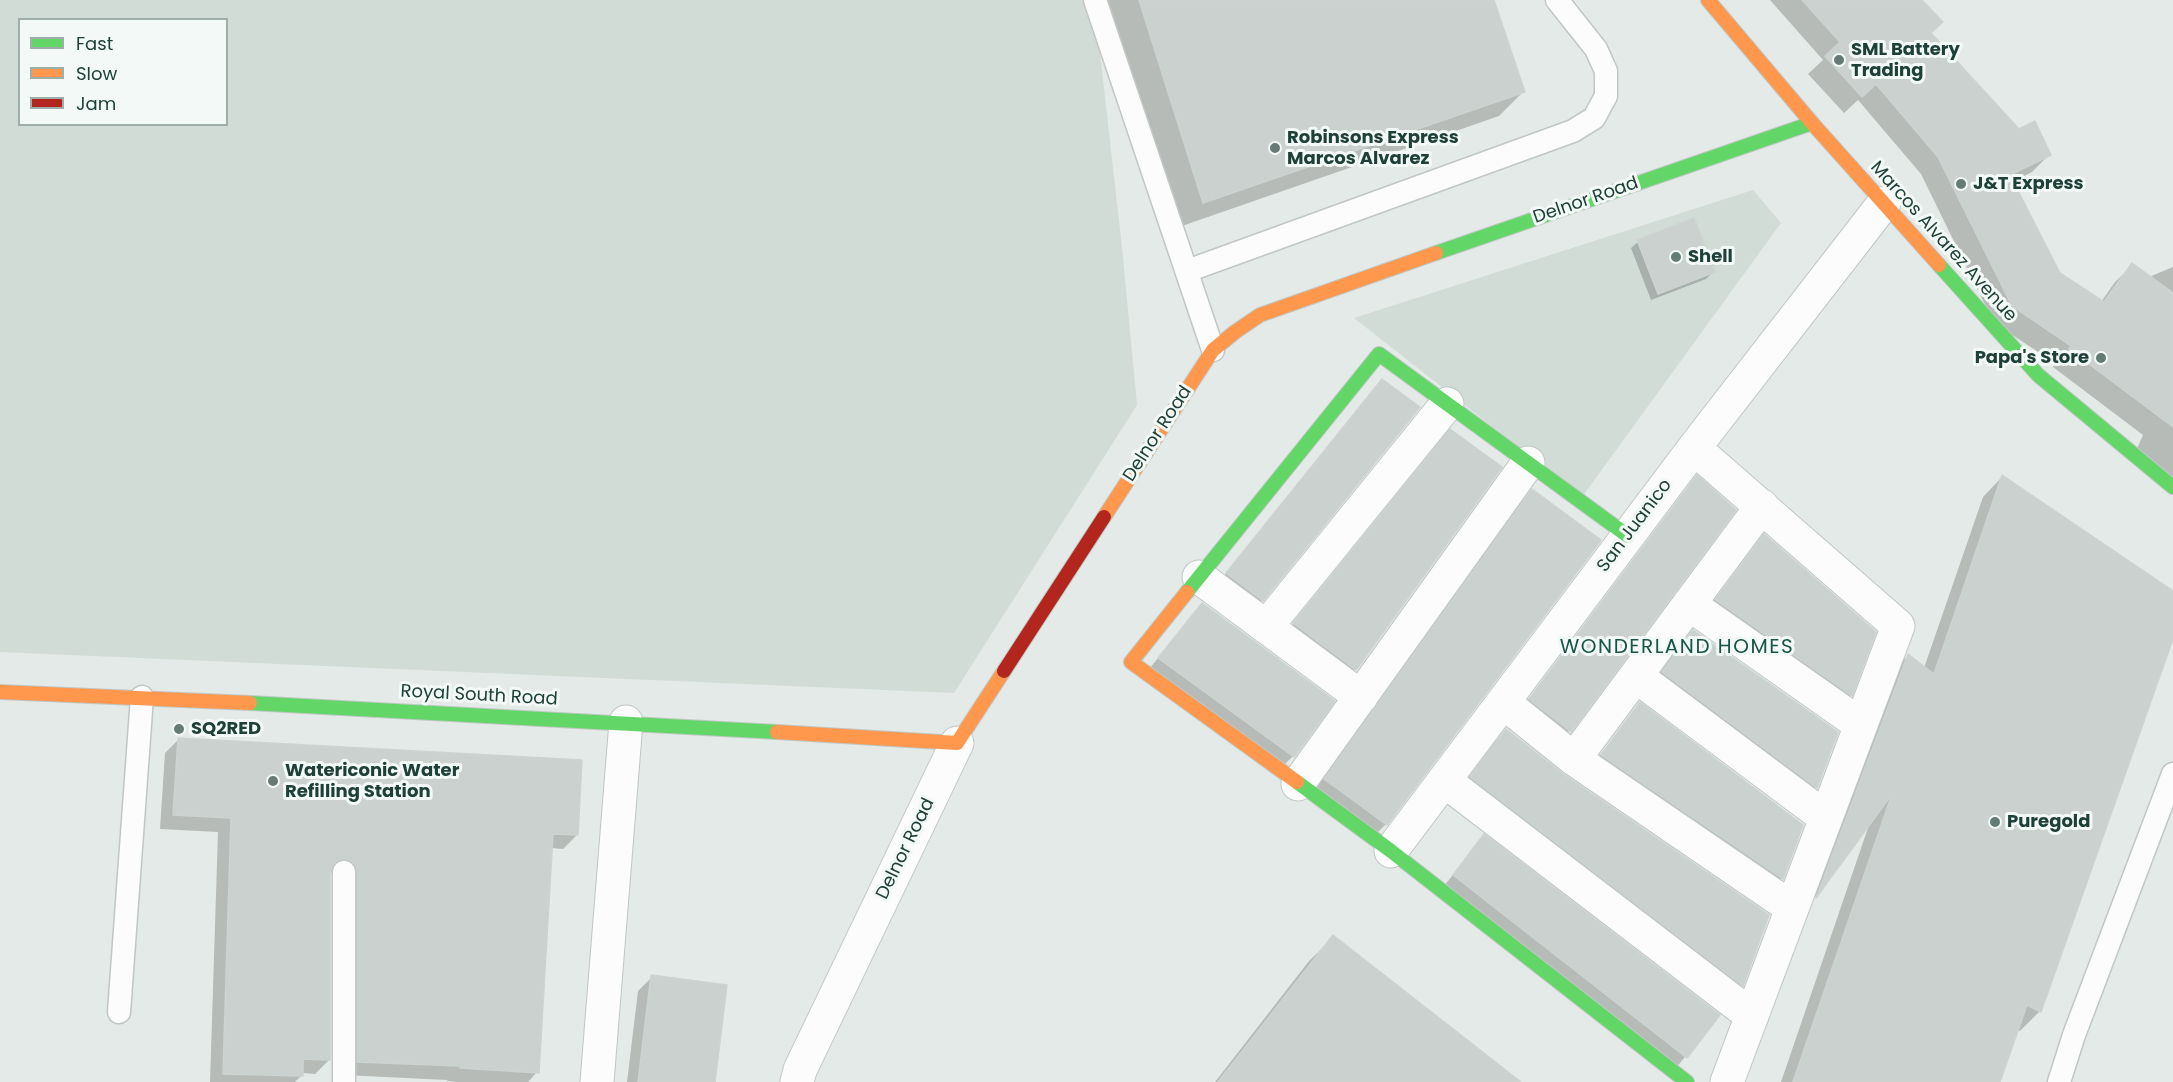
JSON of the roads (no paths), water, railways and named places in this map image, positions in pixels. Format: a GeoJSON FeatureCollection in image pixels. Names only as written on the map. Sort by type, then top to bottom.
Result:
{"type":"FeatureCollection","features":[{"type":"Feature","properties":{"kind":"street","name":"Marcos Alvarez Avenue"},"geometry":{"type":"LineString","coordinates":[[1708,0],[1812,123],[2038,375],[2173,487]]}},
{"type":"Feature","properties":{"kind":"street","name":"Delnor Road"},"geometry":{"type":"LineString","coordinates":[[797,1082],[800,1070],[957,743],[1213,350],[1260,315],[1812,123]]}},
{"type":"Feature","properties":{"kind":"street","name":"San Juanico"},"geometry":{"type":"LineString","coordinates":[[1391,851],[1694,448],[1884,203]]}},
{"type":"Feature","properties":{"kind":"street"},"geometry":{"type":"LineString","coordinates":[[1628,536],[1379,354],[1131,662],[1391,851],[1687,1082]]}},
{"type":"Feature","properties":{"kind":"street"},"geometry":{"type":"LineString","coordinates":[[1266,627],[1448,404]]}},
{"type":"Feature","properties":{"kind":"street"},"geometry":{"type":"LineString","coordinates":[[1694,448],[1898,626],[1727,1082]]}},
{"type":"Feature","properties":{"kind":"street"},"geometry":{"type":"LineString","coordinates":[[1298,784],[1528,463]]}},
{"type":"Feature","properties":{"kind":"street"},"geometry":{"type":"LineString","coordinates":[[1574,759],[1762,507]]}},
{"type":"Feature","properties":{"kind":"street"},"geometry":{"type":"LineString","coordinates":[[1199,577],[1361,697]]}},
{"type":"Feature","properties":{"kind":"street"},"geometry":{"type":"LineString","coordinates":[[1689,604],[1862,725]]}},
{"type":"Feature","properties":{"kind":"street"},"geometry":{"type":"LineString","coordinates":[[1636,676],[1826,818]]}},
{"type":"Feature","properties":{"kind":"street","name":"Royal South Road"},"geometry":{"type":"LineString","coordinates":[[0,692],[142,697],[626,722],[957,743]]}},
{"type":"Feature","properties":{"kind":"street"},"geometry":{"type":"LineString","coordinates":[[1503,702],[1574,759],[1792,908]]}},
{"type":"Feature","properties":{"kind":"street"},"geometry":{"type":"LineString","coordinates":[[597,1082],[626,722]]}},
{"type":"Feature","properties":{"kind":"street"},"geometry":{"type":"LineString","coordinates":[[1444,781],[1752,1016]]}},
{"type":"Feature","properties":{"kind":"lane"},"geometry":{"type":"LineString","coordinates":[[1095,0],[1213,350]]}},
{"type":"Feature","properties":{"kind":"lane"},"geometry":{"type":"LineString","coordinates":[[1186,271],[1573,131],[1594,118],[1605,96],[1606,71],[1596,49],[1557,0]]}},
{"type":"Feature","properties":{"kind":"lane"},"geometry":{"type":"LineString","coordinates":[[119,1011],[142,697]]}},
{"type":"Feature","properties":{"kind":"lane"},"geometry":{"type":"LineString","coordinates":[[2059,1082],[2078,1024],[2173,774]]}},
{"type":"Feature","properties":{"kind":"lane"},"geometry":{"type":"LineString","coordinates":[[344,872],[344,1082]]}},
{"type":"Feature","properties":{"kind":"place","name":"SML Battery Trading"},"geometry":{"type":"Point","coordinates":[1839,60]}},
{"type":"Feature","properties":{"kind":"place","name":"Robinsons Express Marcos Alvarez"},"geometry":{"type":"Point","coordinates":[1275,148]}},
{"type":"Feature","properties":{"kind":"place","name":"J&T Express"},"geometry":{"type":"Point","coordinates":[1961,184]}},
{"type":"Feature","properties":{"kind":"place","name":"Shell"},"geometry":{"type":"Point","coordinates":[1676,257]}},
{"type":"Feature","properties":{"kind":"place","name":"Papa's Store"},"geometry":{"type":"Point","coordinates":[2101,358]}},
{"type":"Feature","properties":{"kind":"place","name":"SQ2RED"},"geometry":{"type":"Point","coordinates":[179,729]}},
{"type":"Feature","properties":{"kind":"place","name":"Watericonic Water Refilling Station"},"geometry":{"type":"Point","coordinates":[273,781]}},
{"type":"Feature","properties":{"kind":"place","name":"Puregold"},"geometry":{"type":"Point","coordinates":[1995,822]}},
{"type":"Feature","properties":{"kind":"district","name":"WONDERLAND HOMES"},"geometry":{"type":"Point","coordinates":[1677,648]}}]}
